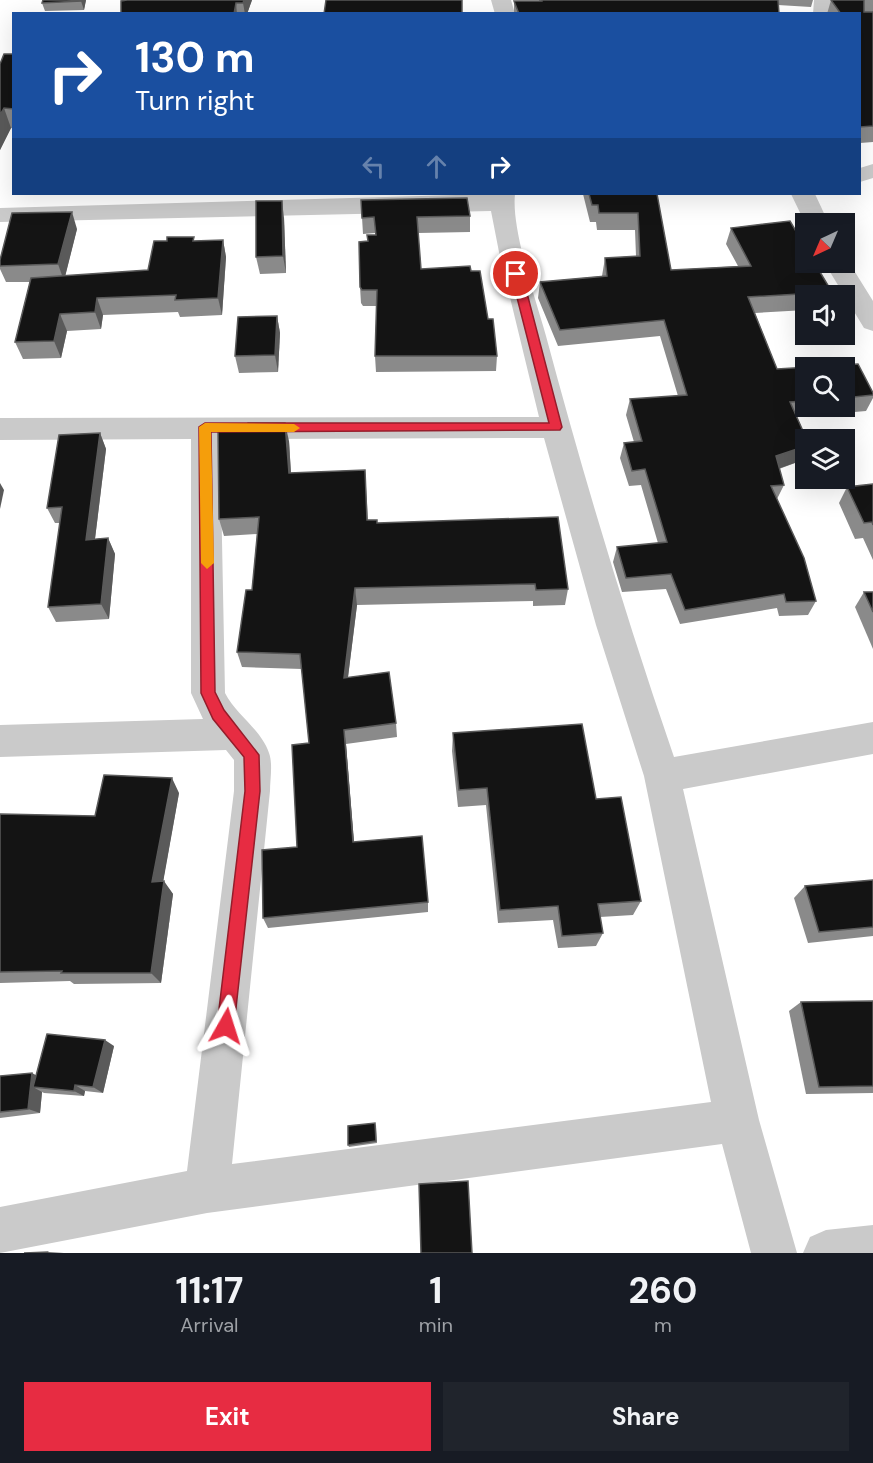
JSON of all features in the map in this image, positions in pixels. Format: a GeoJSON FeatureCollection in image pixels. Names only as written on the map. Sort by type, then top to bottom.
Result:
{"type":"FeatureCollection","features":[{"type":"Feature","properties":{"kind":"street"},"geometry":{"type":"LineString","coordinates":[[803,195],[812,213]]}},
{"type":"Feature","properties":{"kind":"street"},"geometry":{"type":"LineString","coordinates":[[0,215],[503,198],[511,252],[556,427],[612,625],[662,776],[737,1120],[774,1253]]}},
{"type":"Feature","properties":{"kind":"street"},"geometry":{"type":"LineString","coordinates":[[843,273],[873,322]]}},
{"type":"Feature","properties":{"kind":"street"},"geometry":{"type":"LineString","coordinates":[[205,427],[208,693],[218,714],[237,734],[252,755],[252,791],[207,1190]]}},
{"type":"Feature","properties":{"kind":"street"},"geometry":{"type":"LineString","coordinates":[[0,429],[556,427]]}},
{"type":"Feature","properties":{"kind":"street"},"geometry":{"type":"LineString","coordinates":[[0,741],[237,734]]}},
{"type":"Feature","properties":{"kind":"street"},"geometry":{"type":"LineString","coordinates":[[662,776],[873,738]]}},
{"type":"Feature","properties":{"kind":"street"},"geometry":{"type":"LineString","coordinates":[[0,1230],[207,1190],[737,1120]]}},
{"type":"Feature","properties":{"kind":"street"},"geometry":{"type":"LineString","coordinates":[[826,1253],[873,1248]]}},
{"type":"Feature","properties":{"kind":"building"},"geometry":{"type":"Polygon","coordinates":[[[43,0],[82,0],[42,3],[43,0]]]}},
{"type":"Feature","properties":{"kind":"building"},"geometry":{"type":"Polygon","coordinates":[[[244,0],[243,3],[236,3],[234,12],[121,12],[121,1],[244,0]]]}},
{"type":"Feature","properties":{"kind":"building"},"geometry":{"type":"Polygon","coordinates":[[[326,0],[462,0],[462,12],[324,12],[326,0]]]}},
{"type":"Feature","properties":{"kind":"building"},"geometry":{"type":"Polygon","coordinates":[[[778,0],[779,12],[518,12],[514,1],[778,0]]]}},
{"type":"Feature","properties":{"kind":"building"},"geometry":{"type":"Polygon","coordinates":[[[831,0],[864,0],[864,12],[873,12],[873,126],[861,127],[861,12],[840,12],[831,0]]]}},
{"type":"Feature","properties":{"kind":"building"},"geometry":{"type":"Polygon","coordinates":[[[4,54],[12,54],[12,109],[4,108],[0,115],[0,64],[4,54]]]}},
{"type":"Feature","properties":{"kind":"building"},"geometry":{"type":"Polygon","coordinates":[[[589,195],[657,195],[671,270],[751,266],[731,228],[790,221],[795,229],[795,273],[821,273],[828,285],[795,285],[795,294],[748,297],[777,369],[795,368],[795,402],[790,402],[802,429],[795,429],[795,450],[776,456],[784,485],[771,486],[804,558],[816,601],[786,602],[784,594],[685,610],[671,574],[626,578],[617,547],[667,542],[645,469],[632,471],[624,443],[642,441],[630,399],[687,395],[664,320],[560,330],[540,282],[607,276],[605,258],[640,256],[638,213],[599,213],[598,205],[592,205],[589,195]]]}},
{"type":"Feature","properties":{"kind":"building"},"geometry":{"type":"Polygon","coordinates":[[[467,198],[470,216],[417,217],[421,269],[470,266],[471,271],[480,271],[488,319],[493,319],[497,356],[375,356],[377,290],[362,290],[360,287],[359,242],[368,241],[367,235],[376,235],[374,217],[362,218],[361,200],[467,198]]]}},
{"type":"Feature","properties":{"kind":"building"},"geometry":{"type":"Polygon","coordinates":[[[256,201],[282,201],[283,256],[256,257],[256,201]]]}},
{"type":"Feature","properties":{"kind":"building"},"geometry":{"type":"Polygon","coordinates":[[[72,212],[58,264],[0,266],[12,213],[72,212]]]}},
{"type":"Feature","properties":{"kind":"building"},"geometry":{"type":"Polygon","coordinates":[[[167,237],[194,237],[193,241],[223,240],[218,298],[175,300],[176,295],[97,298],[95,312],[60,314],[54,341],[15,342],[31,278],[148,270],[154,241],[167,241],[167,237]]]}},
{"type":"Feature","properties":{"kind":"building"},"geometry":{"type":"Polygon","coordinates":[[[277,316],[275,355],[235,356],[238,317],[277,316]]]}},
{"type":"Feature","properties":{"kind":"building"},"geometry":{"type":"Polygon","coordinates":[[[855,364],[858,364],[873,395],[855,397],[855,364]]]}},
{"type":"Feature","properties":{"kind":"building"},"geometry":{"type":"Polygon","coordinates":[[[248,423],[285,423],[289,473],[365,470],[367,520],[377,520],[377,523],[558,517],[568,589],[536,590],[535,584],[355,588],[344,678],[389,672],[396,723],[344,730],[353,842],[422,836],[428,902],[263,918],[262,850],[297,847],[292,745],[309,743],[300,654],[237,652],[246,590],[252,590],[259,517],[219,519],[218,429],[247,427],[248,423]]]}},
{"type":"Feature","properties":{"kind":"building"},"geometry":{"type":"Polygon","coordinates":[[[100,433],[86,540],[108,538],[101,604],[48,607],[62,507],[47,508],[59,435],[100,433]]]}},
{"type":"Feature","properties":{"kind":"building"},"geometry":{"type":"Polygon","coordinates":[[[873,484],[873,525],[872,522],[864,523],[848,489],[855,489],[855,486],[873,484]]]}},
{"type":"Feature","properties":{"kind":"building"},"geometry":{"type":"Polygon","coordinates":[[[864,592],[873,592],[873,612],[864,592]]]}},
{"type":"Feature","properties":{"kind":"building"},"geometry":{"type":"Polygon","coordinates":[[[582,724],[596,799],[621,797],[641,901],[598,904],[603,933],[562,936],[558,906],[500,910],[487,788],[459,790],[453,733],[582,724]]]}},
{"type":"Feature","properties":{"kind":"building"},"geometry":{"type":"Polygon","coordinates":[[[104,775],[172,778],[152,882],[164,881],[151,973],[0,972],[0,814],[95,816],[104,775]]]}},
{"type":"Feature","properties":{"kind":"building"},"geometry":{"type":"Polygon","coordinates":[[[873,880],[873,927],[819,932],[805,886],[873,880]]]}},
{"type":"Feature","properties":{"kind":"building"},"geometry":{"type":"Polygon","coordinates":[[[873,1001],[873,1086],[819,1087],[801,1002],[873,1001]]]}},
{"type":"Feature","properties":{"kind":"building"},"geometry":{"type":"Polygon","coordinates":[[[47,1034],[105,1040],[93,1087],[75,1085],[74,1091],[33,1087],[47,1034]]]}},
{"type":"Feature","properties":{"kind":"building"},"geometry":{"type":"Polygon","coordinates":[[[32,1073],[28,1109],[0,1112],[0,1076],[32,1073]]]}},
{"type":"Feature","properties":{"kind":"building"},"geometry":{"type":"Polygon","coordinates":[[[375,1123],[376,1141],[348,1145],[348,1126],[375,1123]]]}},
{"type":"Feature","properties":{"kind":"building"},"geometry":{"type":"Polygon","coordinates":[[[468,1181],[472,1253],[421,1253],[419,1184],[468,1181]]]}},
{"type":"Feature","properties":{"kind":"slow traffic"},"geometry":{"type":"LineString","coordinates":[[207,563],[205,427],[294,428]]}},
{"type":"Feature","properties":{"kind":"route"},"geometry":{"type":"LineString","coordinates":[[226,1026],[252,791],[252,755],[237,734],[218,714],[208,693],[205,427],[364,429],[556,427],[516,274]]}}]}
